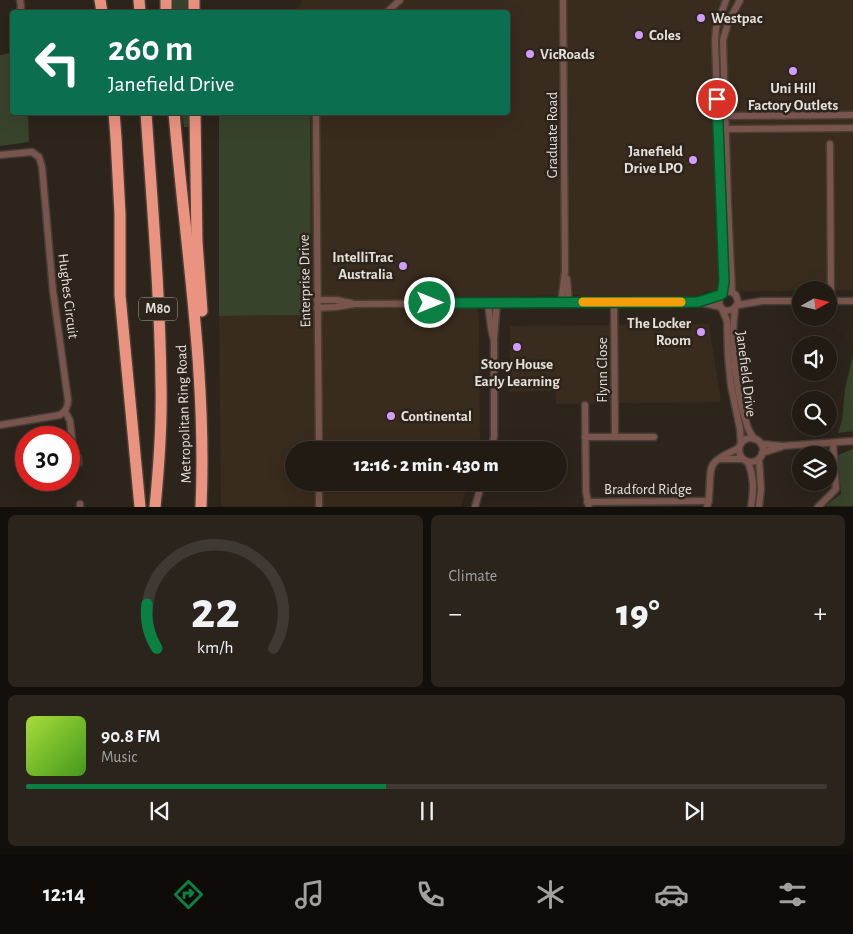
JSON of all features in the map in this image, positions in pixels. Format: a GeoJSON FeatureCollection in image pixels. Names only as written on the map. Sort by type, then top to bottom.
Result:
{"type":"FeatureCollection","features":[{"type":"Feature","properties":{"kind":"highway"},"geometry":{"type":"LineString","coordinates":[[114,115],[120,214],[120,295],[140,506]]}},
{"type":"Feature","properties":{"kind":"highway","name":"Metropolitan Ring Road"},"geometry":{"type":"LineString","coordinates":[[146,115],[157,284],[161,386],[160,450],[155,506]]}},
{"type":"Feature","properties":{"kind":"highway","name":"Metropolitan Ring Road"},"geometry":{"type":"LineString","coordinates":[[174,115],[200,382],[201,506]]}},
{"type":"Feature","properties":{"kind":"highway"},"geometry":{"type":"LineString","coordinates":[[195,115],[198,242],[204,348],[200,382]]}},
{"type":"Feature","properties":{"kind":"street","name":"Graduate Road"},"geometry":{"type":"LineString","coordinates":[[563,0],[565,303]]}},
{"type":"Feature","properties":{"kind":"street"},"geometry":{"type":"LineString","coordinates":[[722,116],[715,41],[716,28],[726,0]]}},
{"type":"Feature","properties":{"kind":"street"},"geometry":{"type":"LineString","coordinates":[[722,308],[719,300],[724,282],[722,116],[724,40],[728,24],[740,0]]}},
{"type":"Feature","properties":{"kind":"street","name":"Enterprise Drive"},"geometry":{"type":"LineString","coordinates":[[316,115],[319,441]]}},
{"type":"Feature","properties":{"kind":"street"},"geometry":{"type":"LineString","coordinates":[[722,116],[853,115]]}},
{"type":"Feature","properties":{"kind":"street"},"geometry":{"type":"LineString","coordinates":[[722,129],[853,128]]}},
{"type":"Feature","properties":{"kind":"street"},"geometry":{"type":"LineString","coordinates":[[722,129],[736,307]]}},
{"type":"Feature","properties":{"kind":"street"},"geometry":{"type":"LineString","coordinates":[[830,144],[830,281]]}},
{"type":"Feature","properties":{"kind":"street","name":"Hughes Circuit"},"geometry":{"type":"LineString","coordinates":[[0,155],[32,152],[36,154],[41,162],[46,198],[53,291],[68,400],[66,411]]}},
{"type":"Feature","properties":{"kind":"street"},"geometry":{"type":"LineString","coordinates":[[698,302],[728,291],[735,295],[762,302]]}},
{"type":"Feature","properties":{"kind":"street"},"geometry":{"type":"LineString","coordinates":[[317,300],[336,300],[355,304]]}},
{"type":"Feature","properties":{"kind":"street"},"geometry":{"type":"LineString","coordinates":[[317,308],[355,304],[698,302],[728,311],[736,307],[762,302],[792,301]]}},
{"type":"Feature","properties":{"kind":"street"},"geometry":{"type":"LineString","coordinates":[[838,301],[853,301]]}},
{"type":"Feature","properties":{"kind":"street"},"geometry":{"type":"LineString","coordinates":[[488,302],[494,341]]}},
{"type":"Feature","properties":{"kind":"street"},"geometry":{"type":"LineString","coordinates":[[493,441],[494,341],[497,302]]}},
{"type":"Feature","properties":{"kind":"street","name":"Flynn Close"},"geometry":{"type":"LineString","coordinates":[[614,302],[615,437]]}},
{"type":"Feature","properties":{"kind":"street","name":"Janefield Drive"},"geometry":{"type":"LineString","coordinates":[[736,307],[733,326],[738,385],[747,427],[754,439]]}},
{"type":"Feature","properties":{"kind":"street","name":"Janefield Drive"},"geometry":{"type":"LineString","coordinates":[[722,308],[727,321],[728,356],[740,429],[740,446]]}},
{"type":"Feature","properties":{"kind":"street"},"geometry":{"type":"LineString","coordinates":[[585,405],[586,492],[588,504]]}},
{"type":"Feature","properties":{"kind":"street"},"geometry":{"type":"LineString","coordinates":[[0,425],[58,415],[66,411],[71,426]]}},
{"type":"Feature","properties":{"kind":"street"},"geometry":{"type":"LineString","coordinates":[[585,437],[654,436]]}},
{"type":"Feature","properties":{"kind":"street"},"geometry":{"type":"LineString","coordinates":[[708,504],[713,464],[747,439],[754,439],[761,444],[782,446],[853,441]]}},
{"type":"Feature","properties":{"kind":"street"},"geometry":{"type":"LineString","coordinates":[[818,506],[836,489],[833,443]]}},
{"type":"Feature","properties":{"kind":"street"},"geometry":{"type":"LineString","coordinates":[[759,506],[761,456],[763,450],[761,444]]}},
{"type":"Feature","properties":{"kind":"street"},"geometry":{"type":"LineString","coordinates":[[740,446],[739,452],[753,478],[751,506]]}},
{"type":"Feature","properties":{"kind":"street"},"geometry":{"type":"LineString","coordinates":[[718,460],[754,462],[761,456],[782,446]]}},
{"type":"Feature","properties":{"kind":"street"},"geometry":{"type":"LineString","coordinates":[[319,491],[319,506]]}},
{"type":"Feature","properties":{"kind":"street"},"geometry":{"type":"LineString","coordinates":[[475,506],[479,491]]}},
{"type":"Feature","properties":{"kind":"street","name":"Bradford Ridge"},"geometry":{"type":"LineString","coordinates":[[588,504],[708,504]]}},
{"type":"Feature","properties":{"kind":"shaded area"},"geometry":{"type":"Polygon","coordinates":[[[302,0],[853,0],[853,290],[838,290],[838,281],[792,281],[792,291],[703,292],[699,296],[579,295],[477,297],[480,441],[285,441],[285,491],[466,491],[461,506],[221,506],[219,316],[311,315],[310,115],[510,115],[510,10],[295,10],[302,0]]]}},
{"type":"Feature","properties":{"kind":"shaded area"},"geometry":{"type":"Polygon","coordinates":[[[709,324],[721,402],[556,404],[556,391],[510,392],[510,326],[709,324]]]}},
{"type":"Feature","properties":{"kind":"green space"},"geometry":{"type":"Polygon","coordinates":[[[173,0],[189,0],[189,10],[173,10],[173,0]]]}},
{"type":"Feature","properties":{"kind":"green space"},"geometry":{"type":"Polygon","coordinates":[[[10,53],[10,115],[28,115],[29,142],[0,146],[0,55],[10,53]]]}},
{"type":"Feature","properties":{"kind":"green space"},"geometry":{"type":"Polygon","coordinates":[[[182,115],[191,115],[191,127],[184,127],[182,115]]]}},
{"type":"Feature","properties":{"kind":"green space"},"geometry":{"type":"Polygon","coordinates":[[[219,115],[310,115],[311,315],[219,316],[219,115]]]}},
{"type":"Feature","properties":{"kind":"green space"},"geometry":{"type":"Polygon","coordinates":[[[853,354],[853,431],[838,433],[842,420],[845,389],[853,354]]]}},
{"type":"Feature","properties":{"kind":"green space"},"geometry":{"type":"Polygon","coordinates":[[[853,449],[853,506],[825,506],[841,494],[838,455],[853,449]]]}},
{"type":"Feature","properties":{"kind":"green space"},"geometry":{"type":"Polygon","coordinates":[[[82,454],[83,466],[80,467],[80,455],[82,454]]]}},
{"type":"Feature","properties":{"kind":"slow traffic"},"geometry":{"type":"LineString","coordinates":[[583,302],[681,302]]}},
{"type":"Feature","properties":{"kind":"place","name":"Westpac"},"geometry":{"type":"Point","coordinates":[701,18]}},
{"type":"Feature","properties":{"kind":"place","name":"Coles"},"geometry":{"type":"Point","coordinates":[639,35]}},
{"type":"Feature","properties":{"kind":"place","name":"VicRoads"},"geometry":{"type":"Point","coordinates":[530,54]}},
{"type":"Feature","properties":{"kind":"place","name":"Uni Hill Factory Outlets"},"geometry":{"type":"Point","coordinates":[793,71]}},
{"type":"Feature","properties":{"kind":"place","name":"Janefield Drive LPO"},"geometry":{"type":"Point","coordinates":[693,160]}},
{"type":"Feature","properties":{"kind":"place","name":"IntelliTrac Australia"},"geometry":{"type":"Point","coordinates":[403,266]}},
{"type":"Feature","properties":{"kind":"place","name":"The Locker Room"},"geometry":{"type":"Point","coordinates":[701,332]}},
{"type":"Feature","properties":{"kind":"place","name":"Story House Early Learning"},"geometry":{"type":"Point","coordinates":[517,347]}},
{"type":"Feature","properties":{"kind":"place","name":"Continental"},"geometry":{"type":"Point","coordinates":[391,416]}},
{"type":"Feature","properties":{"kind":"route"},"geometry":{"type":"LineString","coordinates":[[430,303],[698,302],[722,294],[724,282],[717,99]]}}]}
